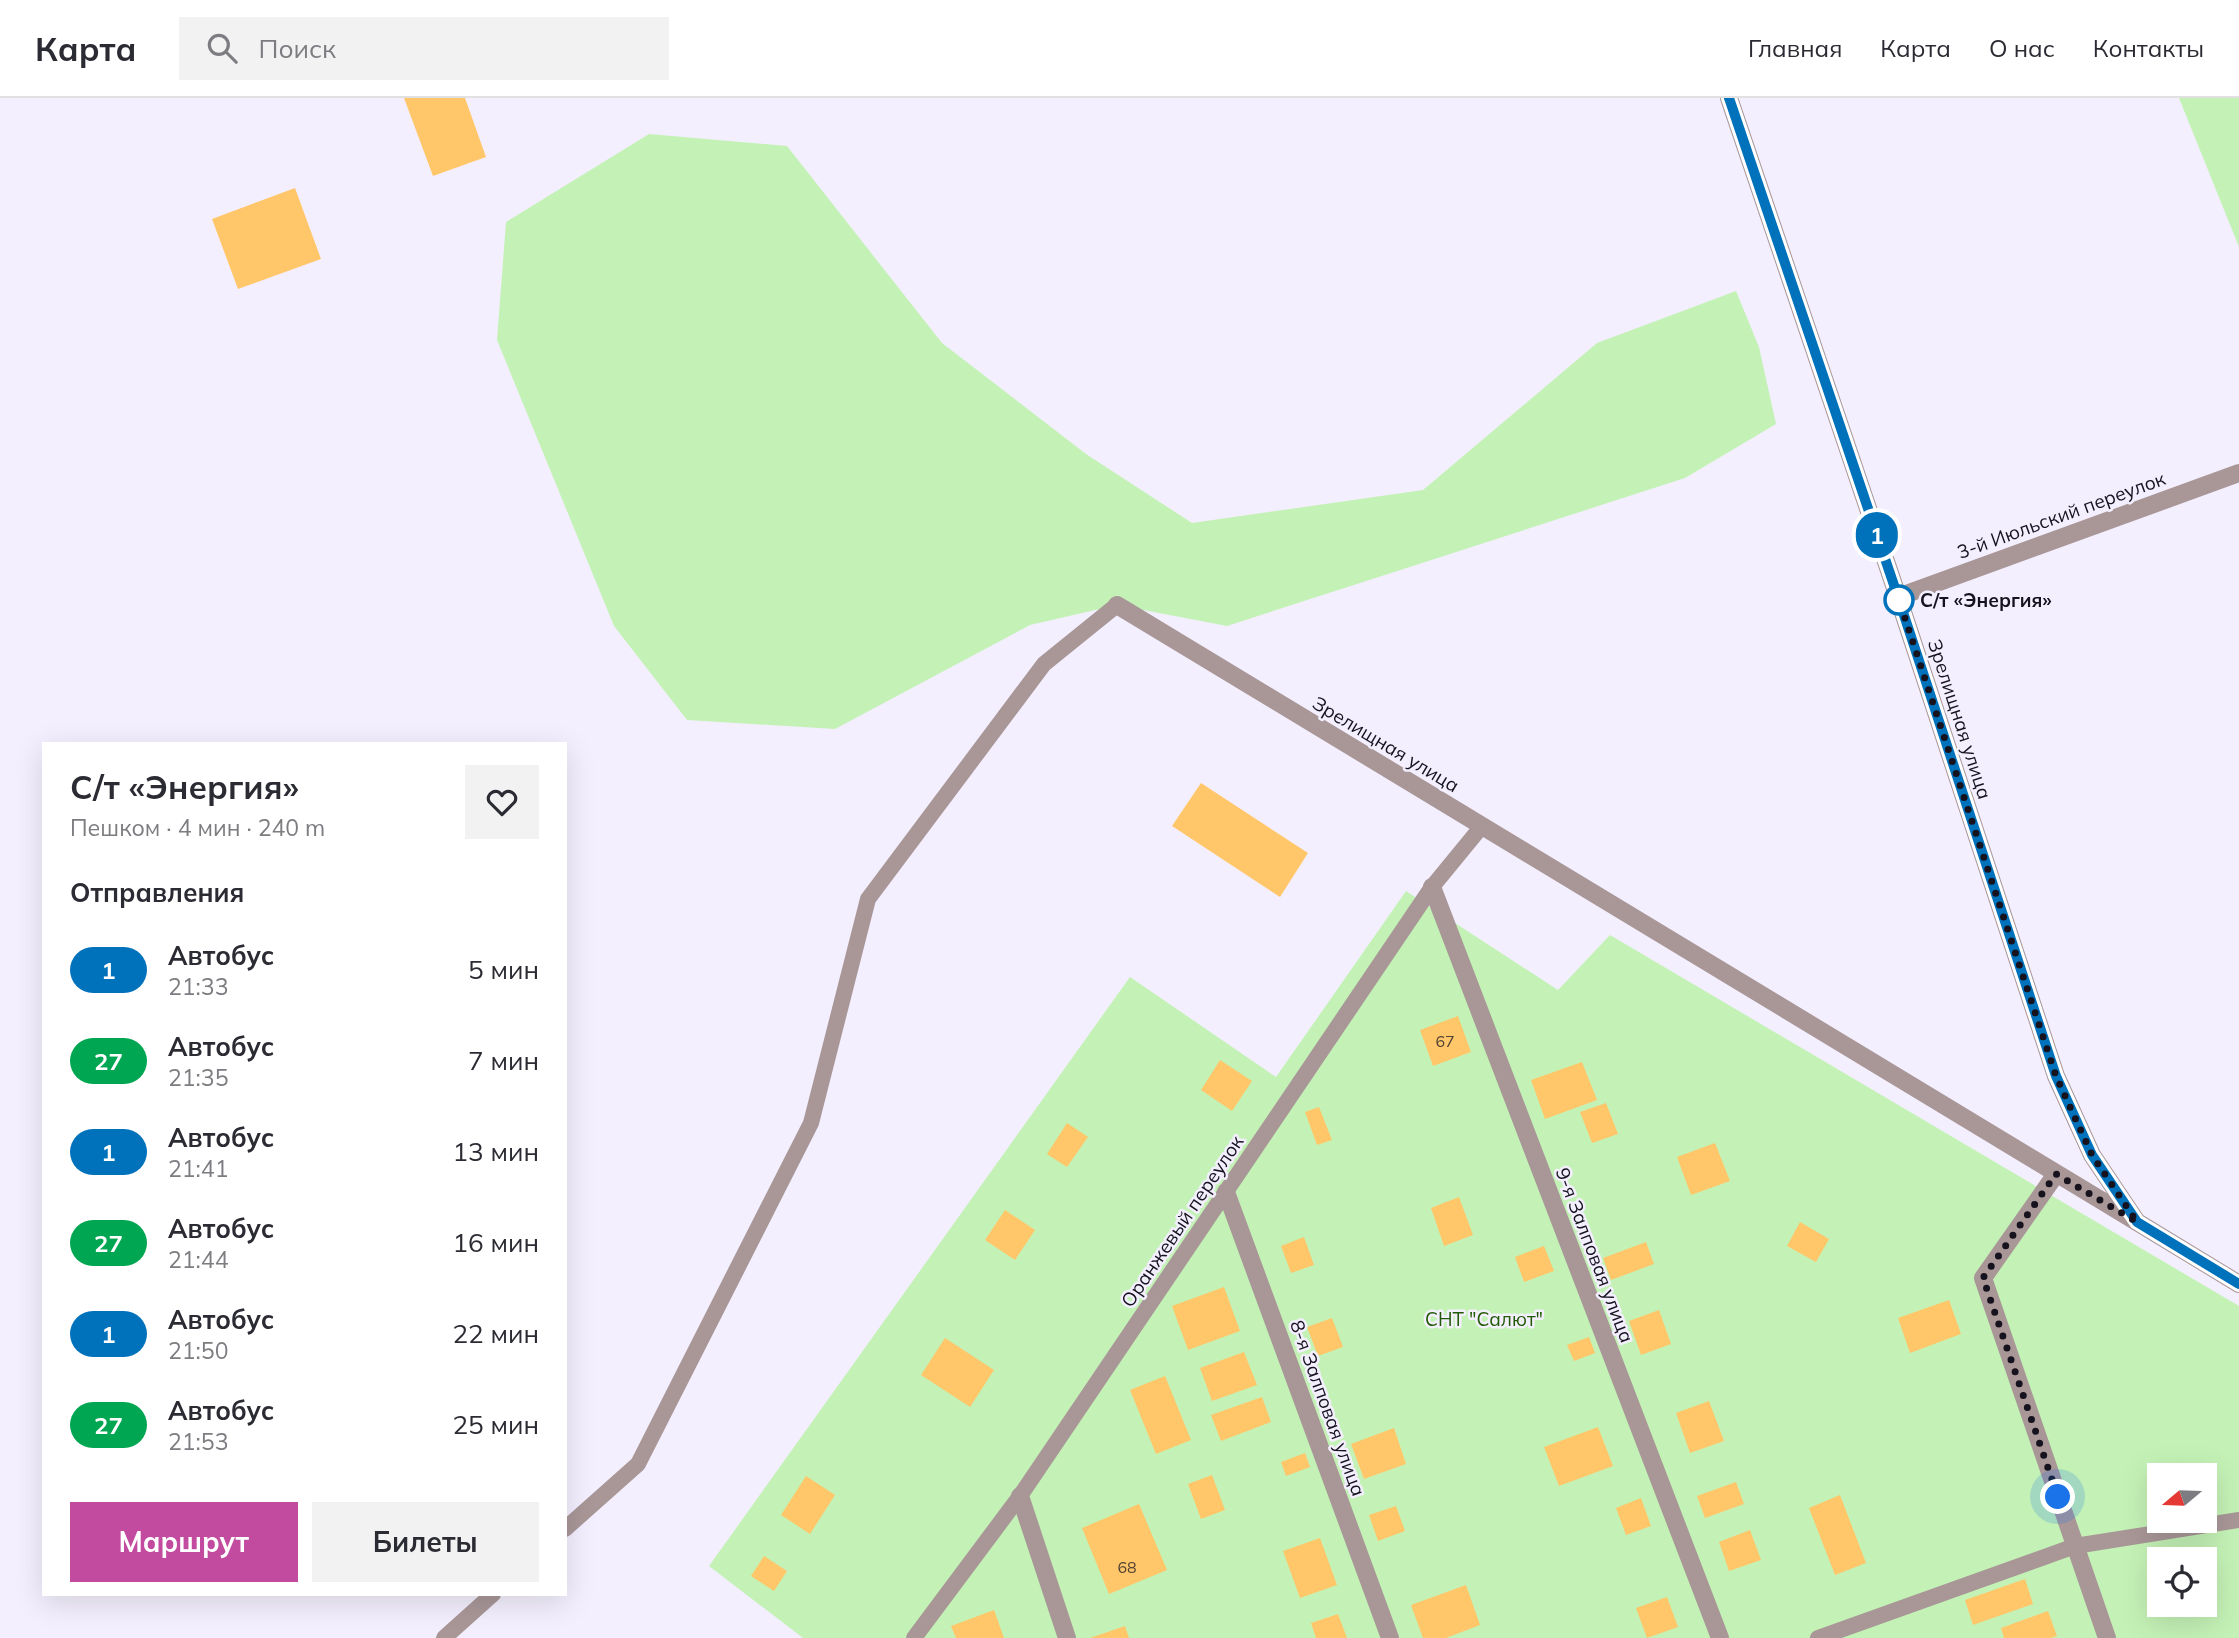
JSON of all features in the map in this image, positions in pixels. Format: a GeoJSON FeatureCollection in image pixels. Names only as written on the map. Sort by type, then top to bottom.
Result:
{"type":"FeatureCollection","features":[{"type":"Feature","properties":{"kind":"street","name":"Зрелищная улица"},"geometry":{"type":"LineString","coordinates":[[1729,98],[2056,1076],[2092,1155],[2137,1222]]}},
{"type":"Feature","properties":{"kind":"street","name":"3-й Июльский переулок"},"geometry":{"type":"LineString","coordinates":[[1898,597],[2239,473]]}},
{"type":"Feature","properties":{"kind":"street","name":"Зрелищная улица"},"geometry":{"type":"LineString","coordinates":[[1117,605],[2239,1284]]}},
{"type":"Feature","properties":{"kind":"street","name":"9-я Залповая улица"},"geometry":{"type":"LineString","coordinates":[[1432,887],[1720,1638]]}},
{"type":"Feature","properties":{"kind":"street"},"geometry":{"type":"LineString","coordinates":[[2056,1174],[1983,1278],[2107,1638]]}},
{"type":"Feature","properties":{"kind":"street","name":"8-я Залповая улица"},"geometry":{"type":"LineString","coordinates":[[1226,1192],[1390,1638]]}},
{"type":"Feature","properties":{"kind":"street"},"geometry":{"type":"LineString","coordinates":[[1020,1496],[1066,1638]]}},
{"type":"Feature","properties":{"kind":"lane"},"geometry":{"type":"LineString","coordinates":[[567,1528],[638,1464],[811,1123],[868,899],[1044,664],[1117,605]]}},
{"type":"Feature","properties":{"kind":"lane","name":"Оранжевый переулок"},"geometry":{"type":"LineString","coordinates":[[914,1638],[1020,1496],[1432,887],[1482,826]]}},
{"type":"Feature","properties":{"kind":"lane"},"geometry":{"type":"LineString","coordinates":[[1818,1638],[2075,1546],[2239,1520]]}},
{"type":"Feature","properties":{"kind":"lane"},"geometry":{"type":"LineString","coordinates":[[444,1638],[491,1596]]}},
{"type":"Feature","properties":{"kind":"green space"},"geometry":{"type":"Polygon","coordinates":[[[2179,98],[2239,98],[2239,247],[2179,98]]]}},
{"type":"Feature","properties":{"kind":"green space"},"geometry":{"type":"Polygon","coordinates":[[[649,134],[787,146],[942,343],[1086,454],[1192,523],[1423,490],[1597,343],[1736,291],[1759,347],[1776,424],[1685,478],[1227,626],[1117,605],[1030,625],[835,729],[687,720],[614,626],[497,340],[506,222],[649,134]]]}},
{"type":"Feature","properties":{"kind":"green space","name":"СНТ \"Салют\""},"geometry":{"type":"Polygon","coordinates":[[[1406,891],[1558,990],[1610,935],[2239,1306],[2239,1638],[803,1638],[709,1566],[1130,977],[1276,1077],[1406,891]]]}},
{"type":"Feature","properties":{"kind":"building"},"geometry":{"type":"Polygon","coordinates":[[[404,98],[465,98],[486,157],[433,176],[404,98]]]}},
{"type":"Feature","properties":{"kind":"building"},"geometry":{"type":"Polygon","coordinates":[[[295,188],[321,259],[238,289],[212,219],[295,188]]]}},
{"type":"Feature","properties":{"kind":"building"},"geometry":{"type":"Polygon","coordinates":[[[1201,783],[1308,853],[1280,897],[1172,826],[1201,783]]]}},
{"type":"Feature","properties":{"kind":"building"},"geometry":{"type":"Polygon","coordinates":[[[1458,1016],[1471,1052],[1433,1066],[1420,1030],[1458,1016]]]}},
{"type":"Feature","properties":{"kind":"building"},"geometry":{"type":"Polygon","coordinates":[[[1220,1060],[1252,1081],[1232,1111],[1201,1090],[1220,1060]]]}},
{"type":"Feature","properties":{"kind":"building"},"geometry":{"type":"Polygon","coordinates":[[[1582,1062],[1597,1100],[1545,1119],[1531,1080],[1582,1062]]]}},
{"type":"Feature","properties":{"kind":"building"},"geometry":{"type":"Polygon","coordinates":[[[1606,1103],[1618,1134],[1592,1143],[1580,1112],[1606,1103]]]}},
{"type":"Feature","properties":{"kind":"building"},"geometry":{"type":"Polygon","coordinates":[[[1319,1107],[1332,1140],[1317,1145],[1305,1112],[1319,1107]]]}},
{"type":"Feature","properties":{"kind":"building"},"geometry":{"type":"Polygon","coordinates":[[[1067,1123],[1088,1137],[1067,1167],[1047,1154],[1067,1123]]]}},
{"type":"Feature","properties":{"kind":"building"},"geometry":{"type":"Polygon","coordinates":[[[1715,1143],[1730,1181],[1691,1195],[1677,1157],[1715,1143]]]}},
{"type":"Feature","properties":{"kind":"building"},"geometry":{"type":"Polygon","coordinates":[[[1459,1197],[1473,1235],[1444,1246],[1431,1208],[1459,1197]]]}},
{"type":"Feature","properties":{"kind":"building"},"geometry":{"type":"Polygon","coordinates":[[[1005,1210],[1035,1230],[1015,1260],[985,1240],[1005,1210]]]}},
{"type":"Feature","properties":{"kind":"building"},"geometry":{"type":"Polygon","coordinates":[[[1800,1222],[1829,1239],[1816,1262],[1787,1246],[1800,1222]]]}},
{"type":"Feature","properties":{"kind":"building"},"geometry":{"type":"Polygon","coordinates":[[[1304,1237],[1314,1265],[1291,1273],[1281,1246],[1304,1237]]]}},
{"type":"Feature","properties":{"kind":"building"},"geometry":{"type":"Polygon","coordinates":[[[1646,1242],[1654,1264],[1611,1280],[1603,1258],[1646,1242]]]}},
{"type":"Feature","properties":{"kind":"building"},"geometry":{"type":"Polygon","coordinates":[[[1544,1246],[1554,1271],[1524,1282],[1515,1257],[1544,1246]]]}},
{"type":"Feature","properties":{"kind":"building"},"geometry":{"type":"Polygon","coordinates":[[[1224,1287],[1240,1331],[1188,1350],[1172,1306],[1224,1287]]]}},
{"type":"Feature","properties":{"kind":"building"},"geometry":{"type":"Polygon","coordinates":[[[1949,1300],[1961,1334],[1910,1353],[1898,1318],[1949,1300]]]}},
{"type":"Feature","properties":{"kind":"building"},"geometry":{"type":"Polygon","coordinates":[[[1659,1310],[1671,1344],[1641,1355],[1629,1321],[1659,1310]]]}},
{"type":"Feature","properties":{"kind":"building"},"geometry":{"type":"Polygon","coordinates":[[[1332,1318],[1343,1347],[1318,1356],[1307,1327],[1332,1318]]]}},
{"type":"Feature","properties":{"kind":"building"},"geometry":{"type":"Polygon","coordinates":[[[1589,1337],[1595,1353],[1574,1361],[1567,1345],[1589,1337]]]}},
{"type":"Feature","properties":{"kind":"building"},"geometry":{"type":"Polygon","coordinates":[[[945,1338],[994,1370],[970,1407],[921,1375],[945,1338]]]}},
{"type":"Feature","properties":{"kind":"building"},"geometry":{"type":"Polygon","coordinates":[[[1244,1352],[1257,1385],[1212,1401],[1200,1368],[1244,1352]]]}},
{"type":"Feature","properties":{"kind":"building"},"geometry":{"type":"Polygon","coordinates":[[[1165,1376],[1191,1440],[1156,1454],[1130,1390],[1165,1376]]]}},
{"type":"Feature","properties":{"kind":"building"},"geometry":{"type":"Polygon","coordinates":[[[1262,1397],[1271,1422],[1221,1441],[1211,1415],[1262,1397]]]}},
{"type":"Feature","properties":{"kind":"building"},"geometry":{"type":"Polygon","coordinates":[[[1709,1401],[1724,1441],[1690,1453],[1676,1413],[1709,1401]]]}},
{"type":"Feature","properties":{"kind":"building"},"geometry":{"type":"Polygon","coordinates":[[[1598,1427],[1613,1466],[1559,1486],[1544,1447],[1598,1427]]]}},
{"type":"Feature","properties":{"kind":"building"},"geometry":{"type":"Polygon","coordinates":[[[1394,1428],[1406,1464],[1364,1479],[1351,1444],[1394,1428]]]}},
{"type":"Feature","properties":{"kind":"building"},"geometry":{"type":"Polygon","coordinates":[[[1305,1453],[1310,1467],[1286,1476],[1281,1462],[1305,1453]]]}},
{"type":"Feature","properties":{"kind":"building"},"geometry":{"type":"Polygon","coordinates":[[[1212,1475],[1225,1510],[1201,1519],[1188,1484],[1212,1475]]]}},
{"type":"Feature","properties":{"kind":"building"},"geometry":{"type":"Polygon","coordinates":[[[806,1476],[835,1495],[810,1534],[781,1515],[806,1476]]]}},
{"type":"Feature","properties":{"kind":"building"},"geometry":{"type":"Polygon","coordinates":[[[1736,1482],[1744,1504],[1705,1518],[1697,1496],[1736,1482]]]}},
{"type":"Feature","properties":{"kind":"building"},"geometry":{"type":"Polygon","coordinates":[[[1840,1495],[1866,1563],[1835,1575],[1809,1508],[1840,1495]]]}},
{"type":"Feature","properties":{"kind":"building"},"geometry":{"type":"Polygon","coordinates":[[[1641,1498],[1651,1526],[1626,1535],[1616,1508],[1641,1498]]]}},
{"type":"Feature","properties":{"kind":"building"},"geometry":{"type":"Polygon","coordinates":[[[1139,1504],[1167,1570],[1109,1594],[1082,1528],[1139,1504]]]}},
{"type":"Feature","properties":{"kind":"building"},"geometry":{"type":"Polygon","coordinates":[[[1396,1506],[1405,1531],[1378,1541],[1369,1515],[1396,1506]]]}},
{"type":"Feature","properties":{"kind":"building"},"geometry":{"type":"Polygon","coordinates":[[[1750,1530],[1761,1560],[1729,1571],[1719,1542],[1750,1530]]]}},
{"type":"Feature","properties":{"kind":"building"},"geometry":{"type":"Polygon","coordinates":[[[1320,1538],[1337,1585],[1300,1598],[1283,1551],[1320,1538]]]}},
{"type":"Feature","properties":{"kind":"building"},"geometry":{"type":"Polygon","coordinates":[[[764,1556],[787,1571],[774,1591],[751,1576],[764,1556]]]}},
{"type":"Feature","properties":{"kind":"building"},"geometry":{"type":"Polygon","coordinates":[[[2025,1579],[2033,1604],[1973,1625],[1965,1600],[2025,1579]]]}},
{"type":"Feature","properties":{"kind":"building"},"geometry":{"type":"Polygon","coordinates":[[[1466,1585],[1480,1625],[1446,1638],[1423,1638],[1411,1605],[1466,1585]]]}},
{"type":"Feature","properties":{"kind":"building"},"geometry":{"type":"Polygon","coordinates":[[[1667,1597],[1678,1627],[1647,1638],[1636,1608],[1667,1597]]]}},
{"type":"Feature","properties":{"kind":"building"},"geometry":{"type":"Polygon","coordinates":[[[994,1610],[1004,1638],[956,1638],[951,1626],[994,1610]]]}},
{"type":"Feature","properties":{"kind":"building"},"geometry":{"type":"Polygon","coordinates":[[[2048,1611],[2057,1636],[2004,1638],[2001,1628],[2048,1611]]]}},
{"type":"Feature","properties":{"kind":"building"},"geometry":{"type":"Polygon","coordinates":[[[1338,1614],[1347,1638],[1316,1638],[1311,1623],[1338,1614]]]}},
{"type":"Feature","properties":{"kind":"building"},"geometry":{"type":"Polygon","coordinates":[[[1125,1626],[1129,1638],[1090,1638],[1125,1626]]]}},
{"type":"Feature","properties":{"kind":"bus line","name":"1"},"geometry":{"type":"LineString","coordinates":[[1729,98],[2056,1076],[2092,1155],[2137,1222],[2239,1284]]}},
{"type":"Feature","properties":{"kind":"place","name":"С/т «Энергия»"},"geometry":{"type":"Point","coordinates":[1899,600]}},
{"type":"Feature","properties":{"kind":"route"},"geometry":{"type":"LineString","coordinates":[[1899,600],[1898,597],[2056,1076],[2092,1155],[2137,1222],[2056,1174],[1983,1278],[2058,1497]]}}]}
